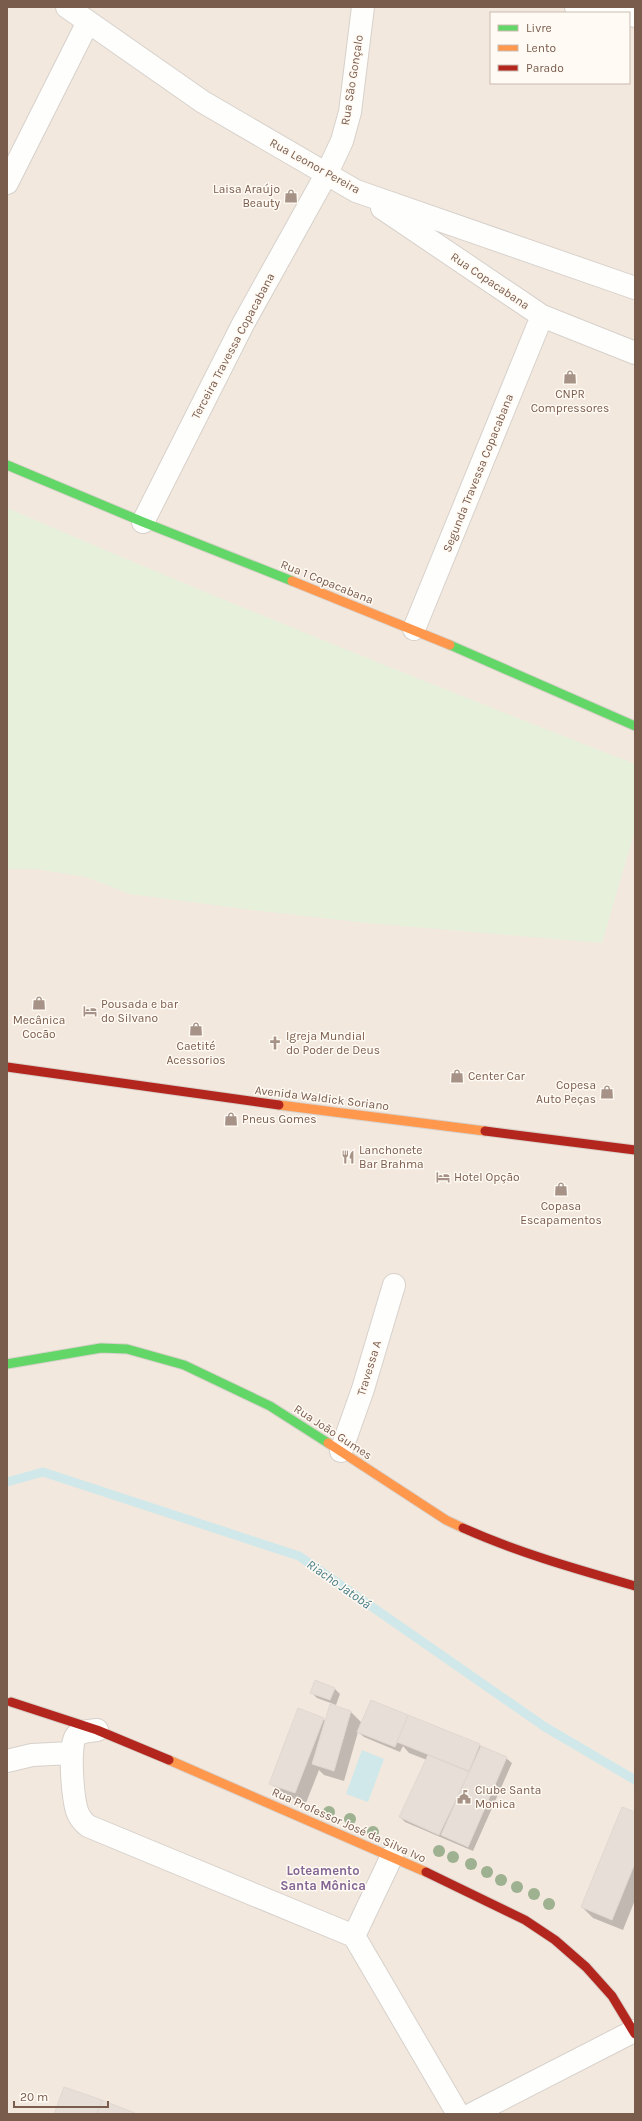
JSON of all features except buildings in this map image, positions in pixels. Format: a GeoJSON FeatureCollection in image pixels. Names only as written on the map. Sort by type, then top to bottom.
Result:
{"type":"FeatureCollection","features":[{"type":"Feature","properties":{"kind":"street","name":"Rua Leonor Pereira"},"geometry":{"type":"LineString","coordinates":[[67,7],[203,102],[356,191],[635,288]]}},
{"type":"Feature","properties":{"kind":"street","name":"Rua São Gonçalo"},"geometry":{"type":"LineString","coordinates":[[327,173],[342,140],[350,112],[362,7]]}},
{"type":"Feature","properties":{"kind":"street"},"geometry":{"type":"LineString","coordinates":[[576,7],[608,12]]}},
{"type":"Feature","properties":{"kind":"street"},"geometry":{"type":"LineString","coordinates":[[7,183],[88,22]]}},
{"type":"Feature","properties":{"kind":"street","name":"Terceira Travessa Copacabana"},"geometry":{"type":"LineString","coordinates":[[143,522],[243,324],[327,173]]}},
{"type":"Feature","properties":{"kind":"street","name":"Rua Copacabana"},"geometry":{"type":"LineString","coordinates":[[356,191],[542,316],[635,352]]}},
{"type":"Feature","properties":{"kind":"street","name":"Segunda Travessa Copacabana"},"geometry":{"type":"LineString","coordinates":[[414,629],[542,316]]}},
{"type":"Feature","properties":{"kind":"street","name":"Rua 1 Copacabana"},"geometry":{"type":"LineString","coordinates":[[7,465],[143,522],[414,629],[635,726]]}},
{"type":"Feature","properties":{"kind":"street","name":"Avenida Waldick Soriano"},"geometry":{"type":"LineString","coordinates":[[7,1067],[243,1101],[635,1150]]}},
{"type":"Feature","properties":{"kind":"street","name":"Travessa A"},"geometry":{"type":"LineString","coordinates":[[341,1451],[363,1389],[394,1284]]}},
{"type":"Feature","properties":{"kind":"street","name":"Rua João Gumes"},"geometry":{"type":"LineString","coordinates":[[7,1364],[101,1348],[127,1349],[184,1365],[270,1406],[446,1520],[499,1544],[536,1557],[635,1586]]}},
{"type":"Feature","properties":{"kind":"street","name":"Rua Professor José da Silva Ivo"},"geometry":{"type":"LineString","coordinates":[[11,1702],[97,1730],[392,1856],[525,1920],[556,1940],[586,1967],[612,1996],[634,2032]]}},
{"type":"Feature","properties":{"kind":"street"},"geometry":{"type":"LineString","coordinates":[[97,1730],[82,1732],[76,1736],[71,1753],[76,1810],[83,1822],[88,1826],[354,1936],[458,2114]]}},
{"type":"Feature","properties":{"kind":"street"},"geometry":{"type":"LineString","coordinates":[[7,1761],[32,1755],[71,1753]]}},
{"type":"Feature","properties":{"kind":"street"},"geometry":{"type":"LineString","coordinates":[[354,1936],[392,1856]]}},
{"type":"Feature","properties":{"kind":"street"},"geometry":{"type":"LineString","coordinates":[[472,2114],[634,2032]]}},
{"type":"Feature","properties":{"kind":"shaded area"},"geometry":{"type":"Polygon","coordinates":[[[7,7],[635,7],[635,2114],[7,2114],[7,7]]]}},
{"type":"Feature","properties":{"kind":"green space"},"geometry":{"type":"Polygon","coordinates":[[[7,508],[320,639],[635,764],[635,830],[602,943],[367,923],[252,910],[130,894],[86,877],[37,869],[7,869],[7,508]]]}},
{"type":"Feature","properties":{"kind":"water"},"geometry":{"type":"Polygon","coordinates":[[[362,1750],[384,1759],[368,1802],[346,1794],[362,1750]]]}},
{"type":"Feature","properties":{"kind":"waterway","name":"Riacho Jatobá"},"geometry":{"type":"LineString","coordinates":[[7,1482],[43,1472],[299,1556],[545,1727],[635,1780]]}},
{"type":"Feature","properties":{"kind":"traffic: fast"},"geometry":{"type":"LineString","coordinates":[[7,465],[143,522],[292,581]]}},
{"type":"Feature","properties":{"kind":"traffic: fast"},"geometry":{"type":"LineString","coordinates":[[450,645],[635,726]]}},
{"type":"Feature","properties":{"kind":"traffic: fast"},"geometry":{"type":"LineString","coordinates":[[7,1364],[101,1348],[127,1349],[184,1365],[270,1406],[328,1443]]}},
{"type":"Feature","properties":{"kind":"traffic: slow"},"geometry":{"type":"LineString","coordinates":[[292,581],[450,645]]}},
{"type":"Feature","properties":{"kind":"traffic: slow"},"geometry":{"type":"LineString","coordinates":[[279,1105],[485,1131]]}},
{"type":"Feature","properties":{"kind":"traffic: slow"},"geometry":{"type":"LineString","coordinates":[[328,1443],[446,1520],[463,1528]]}},
{"type":"Feature","properties":{"kind":"traffic: slow"},"geometry":{"type":"LineString","coordinates":[[169,1760],[426,1872]]}},
{"type":"Feature","properties":{"kind":"traffic: jam"},"geometry":{"type":"LineString","coordinates":[[7,1067],[279,1105]]}},
{"type":"Feature","properties":{"kind":"traffic: jam"},"geometry":{"type":"LineString","coordinates":[[485,1131],[635,1150]]}},
{"type":"Feature","properties":{"kind":"traffic: jam"},"geometry":{"type":"LineString","coordinates":[[463,1528],[526,1553],[635,1586]]}},
{"type":"Feature","properties":{"kind":"traffic: jam"},"geometry":{"type":"LineString","coordinates":[[11,1702],[97,1730],[169,1760]]}},
{"type":"Feature","properties":{"kind":"traffic: jam"},"geometry":{"type":"LineString","coordinates":[[426,1872],[525,1920],[555,1940],[586,1967],[612,1996],[635,2034]]}},
{"type":"Feature","properties":{"kind":"place","name":"Laisa Araújo Beauty"},"geometry":{"type":"Point","coordinates":[291,196]}},
{"type":"Feature","properties":{"kind":"place","name":"CNPR Compressores"},"geometry":{"type":"Point","coordinates":[570,377]}},
{"type":"Feature","properties":{"kind":"place","name":"Mecânica Cocão"},"geometry":{"type":"Point","coordinates":[39,1003]}},
{"type":"Feature","properties":{"kind":"place","name":"Pousada e bar do Silvano"},"geometry":{"type":"Point","coordinates":[90,1011]}},
{"type":"Feature","properties":{"kind":"place","name":"Caetité Acessorios"},"geometry":{"type":"Point","coordinates":[196,1029]}},
{"type":"Feature","properties":{"kind":"place","name":"Igreja Mundial do Poder de Deus"},"geometry":{"type":"Point","coordinates":[275,1043]}},
{"type":"Feature","properties":{"kind":"place","name":"Center Car"},"geometry":{"type":"Point","coordinates":[457,1076]}},
{"type":"Feature","properties":{"kind":"place","name":"Copesa Auto Peças"},"geometry":{"type":"Point","coordinates":[607,1092]}},
{"type":"Feature","properties":{"kind":"place","name":"Pneus Gomes"},"geometry":{"type":"Point","coordinates":[231,1119]}},
{"type":"Feature","properties":{"kind":"place","name":"Lanchonete Bar Brahma"},"geometry":{"type":"Point","coordinates":[348,1157]}},
{"type":"Feature","properties":{"kind":"place","name":"Hotel Opção"},"geometry":{"type":"Point","coordinates":[443,1177]}},
{"type":"Feature","properties":{"kind":"place","name":"Copasa Escapamentos"},"geometry":{"type":"Point","coordinates":[561,1189]}},
{"type":"Feature","properties":{"kind":"place","name":"Clube Santa Monica"},"geometry":{"type":"Point","coordinates":[464,1797]}},
{"type":"Feature","properties":{"kind":"district","name":"Loteamento Santa Mônica"},"geometry":{"type":"Point","coordinates":[323,1878]}}]}
